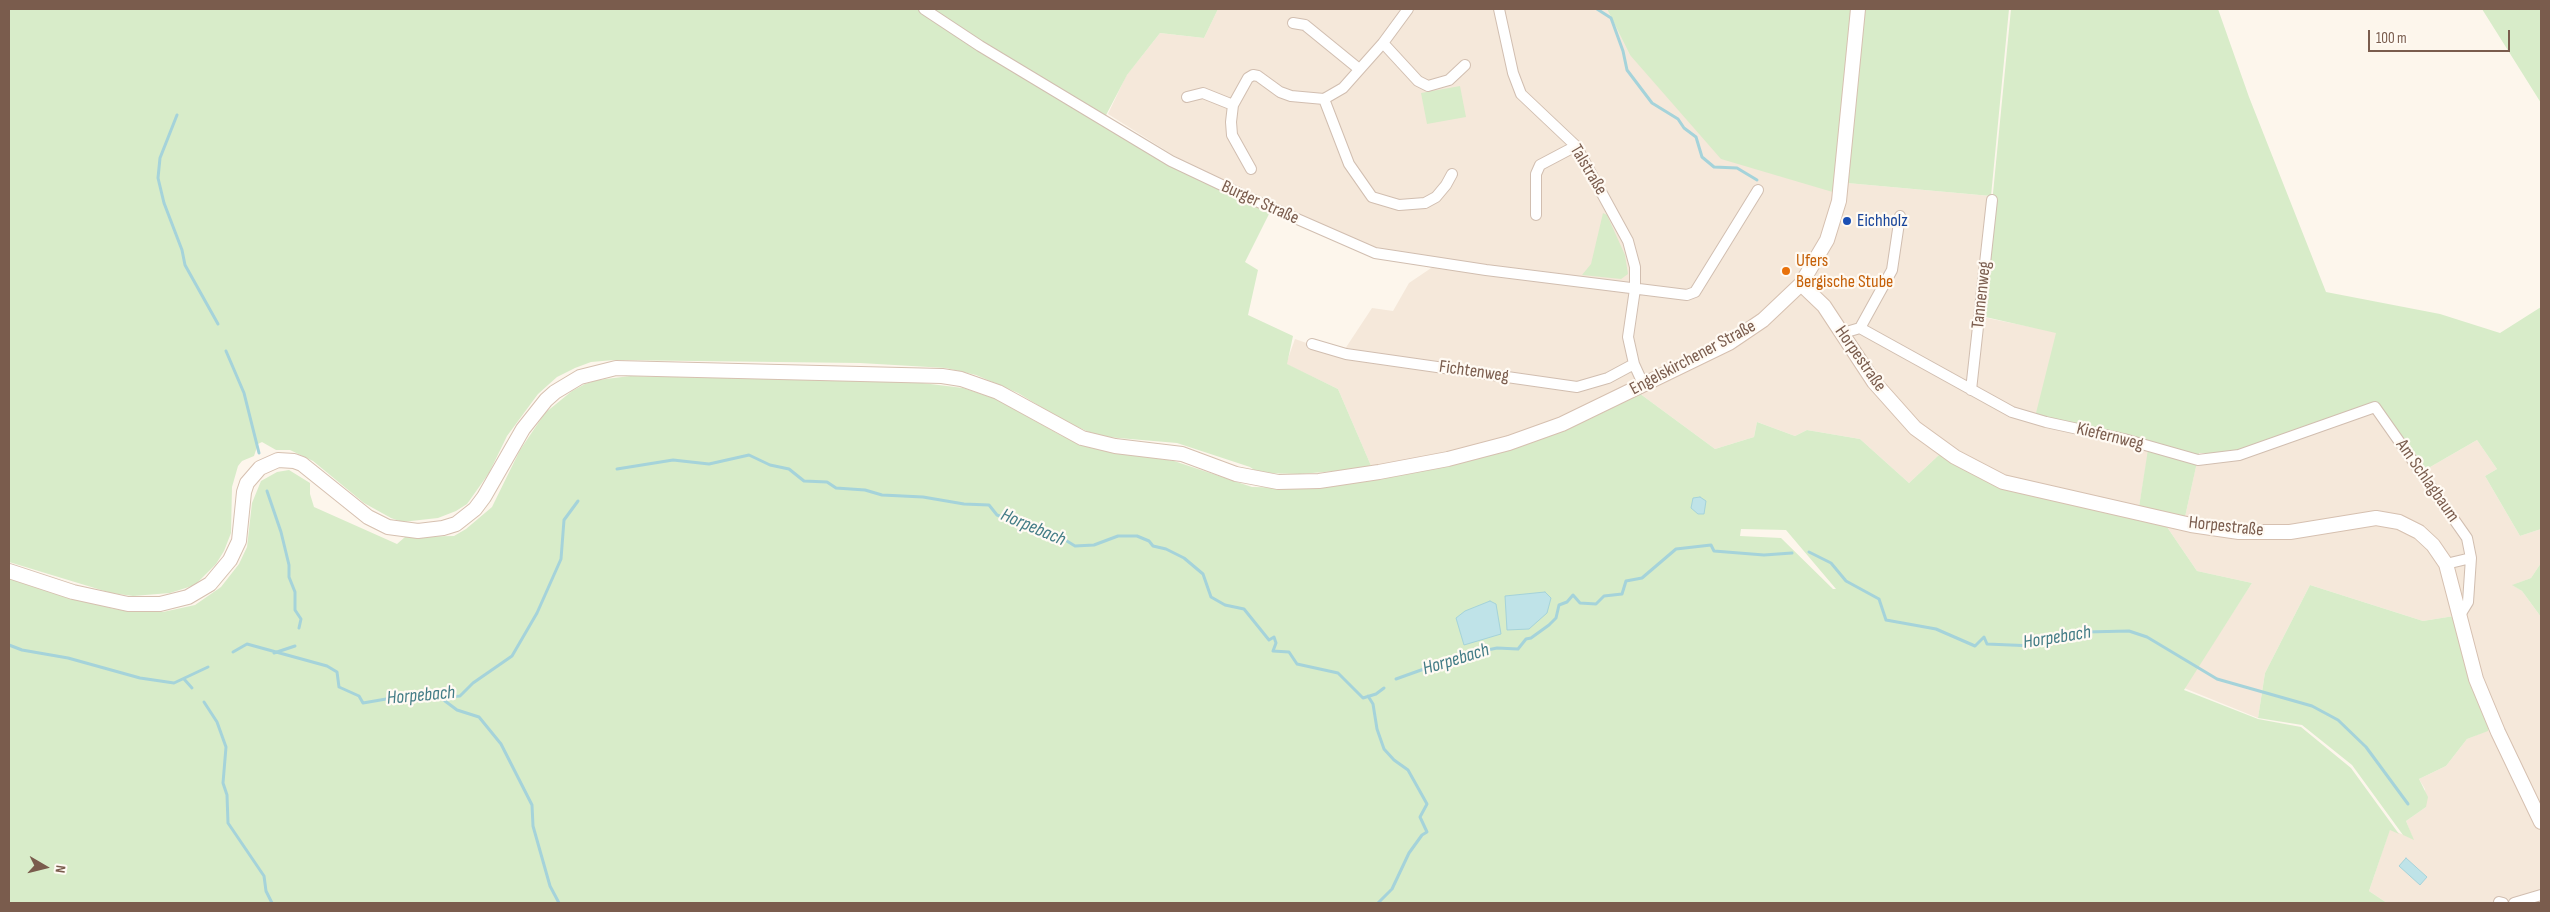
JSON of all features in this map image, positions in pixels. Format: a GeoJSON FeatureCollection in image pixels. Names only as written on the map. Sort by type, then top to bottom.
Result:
{"type":"FeatureCollection","features":[{"type":"Feature","properties":{"kind":"street","name":"Burger Straße"},"geometry":{"type":"LineString","coordinates":[[924,9],[980,46],[1171,161],[1257,202],[1375,253],[1486,270],[1635,289]]}},
{"type":"Feature","properties":{"kind":"street"},"geometry":{"type":"LineString","coordinates":[[1252,169],[1232,135],[1233,105],[1248,78],[1253,75],[1258,76],[1280,92],[1291,96],[1324,99],[1343,88],[1383,43],[1408,9]]}},
{"type":"Feature","properties":{"kind":"street","name":"Talstraße"},"geometry":{"type":"LineString","coordinates":[[1499,9],[1513,73],[1522,94],[1576,146],[1628,241],[1635,260],[1635,289],[1628,337],[1634,364],[1644,386]]}},
{"type":"Feature","properties":{"kind":"street","name":"Engelskirchener Straße"},"geometry":{"type":"LineString","coordinates":[[9,571],[74,592],[128,604],[160,604],[188,597],[210,584],[230,560],[239,541],[244,492],[247,483],[260,468],[278,460],[294,461],[302,464],[368,517],[388,527],[412,531],[443,528],[456,524],[475,509],[484,497],[523,429],[546,400],[580,377],[616,368],[924,374],[961,379],[998,392],[1082,438],[1115,446],[1182,454],[1236,474],[1278,482],[1300,483],[1339,479],[1473,453],[1562,424],[1644,386],[1729,343],[1763,320],[1801,284],[1827,240],[1839,201],[1858,9]]}},
{"type":"Feature","properties":{"kind":"street"},"geometry":{"type":"LineString","coordinates":[[1294,23],[1305,24],[1359,69]]}},
{"type":"Feature","properties":{"kind":"street"},"geometry":{"type":"LineString","coordinates":[[1383,43],[1418,81],[1428,86],[1449,80],[1465,65]]}},
{"type":"Feature","properties":{"kind":"street"},"geometry":{"type":"LineString","coordinates":[[1187,98],[1203,93],[1233,105]]}},
{"type":"Feature","properties":{"kind":"street"},"geometry":{"type":"LineString","coordinates":[[1324,99],[1348,164],[1372,197],[1399,205],[1425,203],[1436,197],[1452,174]]}},
{"type":"Feature","properties":{"kind":"street"},"geometry":{"type":"LineString","coordinates":[[1536,215],[1536,174],[1540,165],[1576,146]]}},
{"type":"Feature","properties":{"kind":"street"},"geometry":{"type":"LineString","coordinates":[[1635,289],[1687,295],[1695,292],[1758,190]]}},
{"type":"Feature","properties":{"kind":"street","name":"Tannenweg"},"geometry":{"type":"LineString","coordinates":[[1971,390],[1992,200]]}},
{"type":"Feature","properties":{"kind":"street"},"geometry":{"type":"LineString","coordinates":[[1843,333],[1860,328],[1892,270],[1900,216]]}},
{"type":"Feature","properties":{"kind":"street","name":"Horpestraße"},"geometry":{"type":"LineString","coordinates":[[1801,284],[1824,306],[1874,382],[1915,428],[1955,457],[2003,482],[2191,525],[2239,532],[2290,532],[2376,518],[2399,522],[2419,532],[2433,545],[2446,564],[2476,679],[2498,732],[2541,822]]}},
{"type":"Feature","properties":{"kind":"street","name":"Kiefernweg"},"geometry":{"type":"LineString","coordinates":[[1860,328],[2012,412],[2046,422],[2124,439],[2198,460],[2239,455],[2375,407]]}},
{"type":"Feature","properties":{"kind":"street","name":"Fichtenweg"},"geometry":{"type":"LineString","coordinates":[[1312,344],[1346,354],[1577,387],[1608,378],[1634,364]]}},
{"type":"Feature","properties":{"kind":"street","name":"Am Schlagbaum"},"geometry":{"type":"LineString","coordinates":[[2375,407],[2467,538],[2471,558],[2468,602],[2460,615]]}},
{"type":"Feature","properties":{"kind":"street"},"geometry":{"type":"LineString","coordinates":[[2446,564],[2471,558]]}},
{"type":"Feature","properties":{"kind":"street"},"geometry":{"type":"LineString","coordinates":[[2514,903],[2541,895]]}},
{"type":"Feature","properties":{"kind":"shaded area"},"geometry":{"type":"Polygon","coordinates":[[[1218,9],[1607,9],[1630,55],[1847,183],[1991,196],[1977,316],[2056,332],[2149,447],[2139,507],[2005,480],[1940,454],[1909,483],[1860,439],[1807,430],[1795,436],[1757,422],[1754,437],[1715,449],[1639,393],[1621,393],[1532,428],[1466,449],[1372,468],[1338,389],[1286,364],[1295,339],[1341,355],[1372,308],[1393,311],[1409,283],[1443,260],[1370,246],[1195,169],[1108,114],[1126,76],[1160,33],[1204,38],[1218,9]]]}},
{"type":"Feature","properties":{"kind":"shaded area"},"geometry":{"type":"Polygon","coordinates":[[[2374,413],[2425,470],[2477,440],[2497,469],[2485,476],[2520,536],[2541,529],[2541,563],[2531,578],[2513,585],[2522,591],[2541,617],[2541,903],[2387,903],[2369,891],[2390,829],[2413,839],[2406,821],[2426,807],[2425,789],[2419,779],[2446,766],[2467,739],[2500,725],[2454,616],[2423,621],[2310,585],[2265,673],[2258,718],[2184,688],[2252,583],[2197,571],[2167,527],[2166,521],[2185,517],[2198,457],[2374,413]]]}},
{"type":"Feature","properties":{"kind":"green space"},"geometry":{"type":"Polygon","coordinates":[[[9,9],[919,9],[1101,124],[1190,176],[1270,212],[1245,262],[1258,270],[1248,315],[1293,336],[1287,364],[1338,389],[1372,468],[1300,474],[1259,473],[1250,467],[1177,443],[1107,437],[1089,432],[1064,421],[1018,393],[976,375],[946,368],[860,363],[614,360],[591,362],[575,368],[557,377],[538,394],[507,436],[489,473],[467,504],[456,511],[438,518],[402,522],[391,518],[364,503],[313,461],[290,450],[276,450],[262,442],[258,444],[254,456],[242,461],[238,466],[232,487],[231,533],[224,551],[216,564],[195,585],[170,593],[133,596],[111,593],[9,562],[9,9]]]}},
{"type":"Feature","properties":{"kind":"green space"},"geometry":{"type":"Polygon","coordinates":[[[930,9],[1218,9],[1204,38],[1160,33],[1127,75],[1105,117],[930,9]]]}},
{"type":"Feature","properties":{"kind":"green space"},"geometry":{"type":"Polygon","coordinates":[[[1607,9],[1853,9],[1836,193],[1721,159],[1630,55],[1607,9]]]}},
{"type":"Feature","properties":{"kind":"green space"},"geometry":{"type":"Polygon","coordinates":[[[1862,9],[2009,9],[1991,196],[1847,183],[1862,9]]]}},
{"type":"Feature","properties":{"kind":"green space"},"geometry":{"type":"Polygon","coordinates":[[[2011,9],[2218,9],[2249,97],[2326,292],[2440,314],[2500,333],[2541,307],[2541,529],[2520,536],[2485,476],[2497,469],[2477,440],[2425,470],[2375,403],[2239,453],[2199,453],[2185,517],[2139,507],[2149,443],[2035,417],[2056,333],[1981,316],[2011,9]]]}},
{"type":"Feature","properties":{"kind":"green space"},"geometry":{"type":"Polygon","coordinates":[[[2482,9],[2541,9],[2541,103],[2482,9]]]}},
{"type":"Feature","properties":{"kind":"green space"},"geometry":{"type":"Polygon","coordinates":[[[1460,86],[1466,117],[1427,124],[1421,93],[1460,86]]]}},
{"type":"Feature","properties":{"kind":"green space"},"geometry":{"type":"Polygon","coordinates":[[[1603,213],[1607,215],[1625,255],[1628,274],[1621,279],[1582,275],[1591,264],[1603,213]]]}},
{"type":"Feature","properties":{"kind":"green space"},"geometry":{"type":"Polygon","coordinates":[[[630,376],[914,382],[963,388],[996,399],[1062,436],[1089,447],[1174,461],[1252,487],[1300,488],[1381,477],[1477,459],[1563,431],[1639,393],[1715,449],[1754,437],[1757,422],[1795,436],[1807,430],[1860,439],[1909,483],[1940,454],[2001,489],[2166,521],[2167,527],[2197,571],[2252,583],[2184,690],[2258,719],[2301,727],[2351,768],[2399,834],[2390,830],[2369,891],[2387,903],[9,903],[9,577],[114,609],[163,612],[195,605],[221,587],[239,564],[247,547],[252,503],[261,481],[277,472],[289,470],[310,483],[310,494],[314,507],[397,544],[405,537],[454,536],[466,529],[492,507],[520,450],[545,413],[572,391],[598,380],[630,376]],[[1741,529],[1740,536],[1781,538],[1833,589],[1836,589],[1786,530],[1741,529]]]}},
{"type":"Feature","properties":{"kind":"green space"},"geometry":{"type":"Polygon","coordinates":[[[2541,563],[2541,617],[2522,591],[2512,585],[2531,578],[2541,563]]]}},
{"type":"Feature","properties":{"kind":"green space"},"geometry":{"type":"Polygon","coordinates":[[[2310,585],[2423,621],[2454,616],[2464,662],[2490,725],[2488,731],[2467,739],[2446,766],[2419,779],[2428,797],[2426,807],[2406,821],[2414,840],[2403,835],[2352,765],[2302,725],[2258,718],[2265,673],[2310,585]]]}},
{"type":"Feature","properties":{"kind":"water"},"geometry":{"type":"Polygon","coordinates":[[[1700,497],[1706,501],[1704,514],[1698,514],[1691,508],[1693,498],[1700,497]]]}},
{"type":"Feature","properties":{"kind":"water"},"geometry":{"type":"Polygon","coordinates":[[[1545,592],[1551,598],[1547,613],[1529,629],[1507,630],[1505,596],[1545,592]]]}},
{"type":"Feature","properties":{"kind":"water"},"geometry":{"type":"Polygon","coordinates":[[[1490,601],[1496,604],[1501,634],[1464,645],[1456,618],[1465,611],[1490,601]]]}},
{"type":"Feature","properties":{"kind":"water"},"geometry":{"type":"Polygon","coordinates":[[[2406,858],[2427,877],[2420,885],[2399,866],[2406,858]]]}},
{"type":"Feature","properties":{"kind":"waterway"},"geometry":{"type":"LineString","coordinates":[[1597,9],[1611,18],[1623,51],[1627,70],[1652,103],[1678,119],[1684,128],[1696,137],[1702,157],[1714,167],[1737,168],[1757,180]]}},
{"type":"Feature","properties":{"kind":"waterway"},"geometry":{"type":"LineString","coordinates":[[177,115],[160,158],[158,178],[164,203],[182,250],[185,265],[218,324]]}},
{"type":"Feature","properties":{"kind":"waterway"},"geometry":{"type":"LineString","coordinates":[[226,351],[244,393],[259,453]]}},
{"type":"Feature","properties":{"kind":"waterway","name":"Horpebach"},"geometry":{"type":"LineString","coordinates":[[617,469],[673,460],[709,464],[749,455],[770,465],[789,469],[804,481],[827,482],[836,488],[865,490],[882,495],[923,497],[964,504],[989,505],[997,515],[1062,538],[1075,546],[1094,545],[1118,536],[1137,536],[1149,541],[1153,546],[1166,549],[1184,558],[1203,574],[1211,597],[1225,605],[1244,609],[1269,640],[1274,637],[1276,643],[1273,651],[1289,652],[1297,664],[1338,673],[1363,698],[1376,694],[1384,688]]}},
{"type":"Feature","properties":{"kind":"waterway"},"geometry":{"type":"LineString","coordinates":[[267,491],[281,532],[289,565],[289,577],[295,592],[295,610],[301,619],[299,628]]}},
{"type":"Feature","properties":{"kind":"waterway","name":"Horpebach"},"geometry":{"type":"LineString","coordinates":[[233,652],[247,644],[327,666],[337,672],[339,687],[359,696],[363,703],[392,698],[417,700],[460,696],[473,683],[512,656],[537,613],[561,559],[564,520],[578,501]]}},
{"type":"Feature","properties":{"kind":"waterway","name":"Horpebach"},"geometry":{"type":"LineString","coordinates":[[1396,679],[1463,655],[1497,648],[1518,649],[1526,639],[1531,638],[1549,625],[1556,618],[1559,605],[1567,602],[1573,595],[1580,603],[1596,604],[1604,596],[1622,594],[1626,581],[1642,578],[1676,549],[1711,545],[1714,551],[1764,555],[1792,553]]}},
{"type":"Feature","properties":{"kind":"waterway","name":"Horpebach"},"geometry":{"type":"LineString","coordinates":[[1809,552],[1831,563],[1846,581],[1879,599],[1886,620],[1936,629],[1975,646],[1984,637],[1987,644],[2034,646],[2045,645],[2066,636],[2085,632],[2129,631],[2147,637],[2217,679],[2312,706],[2338,720],[2366,747],[2408,804]]}},
{"type":"Feature","properties":{"kind":"waterway","name":"Horpebach"},"geometry":{"type":"LineString","coordinates":[[9,645],[22,650],[68,658],[140,678],[174,683],[208,667]]}},
{"type":"Feature","properties":{"kind":"waterway"},"geometry":{"type":"LineString","coordinates":[[274,653],[295,646]]}},
{"type":"Feature","properties":{"kind":"waterway"},"geometry":{"type":"LineString","coordinates":[[184,679],[192,688]]}},
{"type":"Feature","properties":{"kind":"waterway"},"geometry":{"type":"LineString","coordinates":[[1368,696],[1373,704],[1377,729],[1384,749],[1394,760],[1408,770],[1427,804],[1420,817],[1427,832],[1422,835],[1409,853],[1392,889],[1378,903]]}},
{"type":"Feature","properties":{"kind":"waterway"},"geometry":{"type":"LineString","coordinates":[[441,698],[457,710],[479,717],[501,744],[532,805],[533,826],[550,886],[559,903]]}},
{"type":"Feature","properties":{"kind":"waterway"},"geometry":{"type":"LineString","coordinates":[[204,702],[217,722],[226,747],[223,783],[227,795],[228,823],[264,876],[266,891],[272,903]]}},
{"type":"Feature","properties":{"kind":"place","name":"Eichholz"},"geometry":{"type":"Point","coordinates":[1847,221]}},
{"type":"Feature","properties":{"kind":"place","name":"Ufers Bergische Stube"},"geometry":{"type":"Point","coordinates":[1786,271]}}]}
